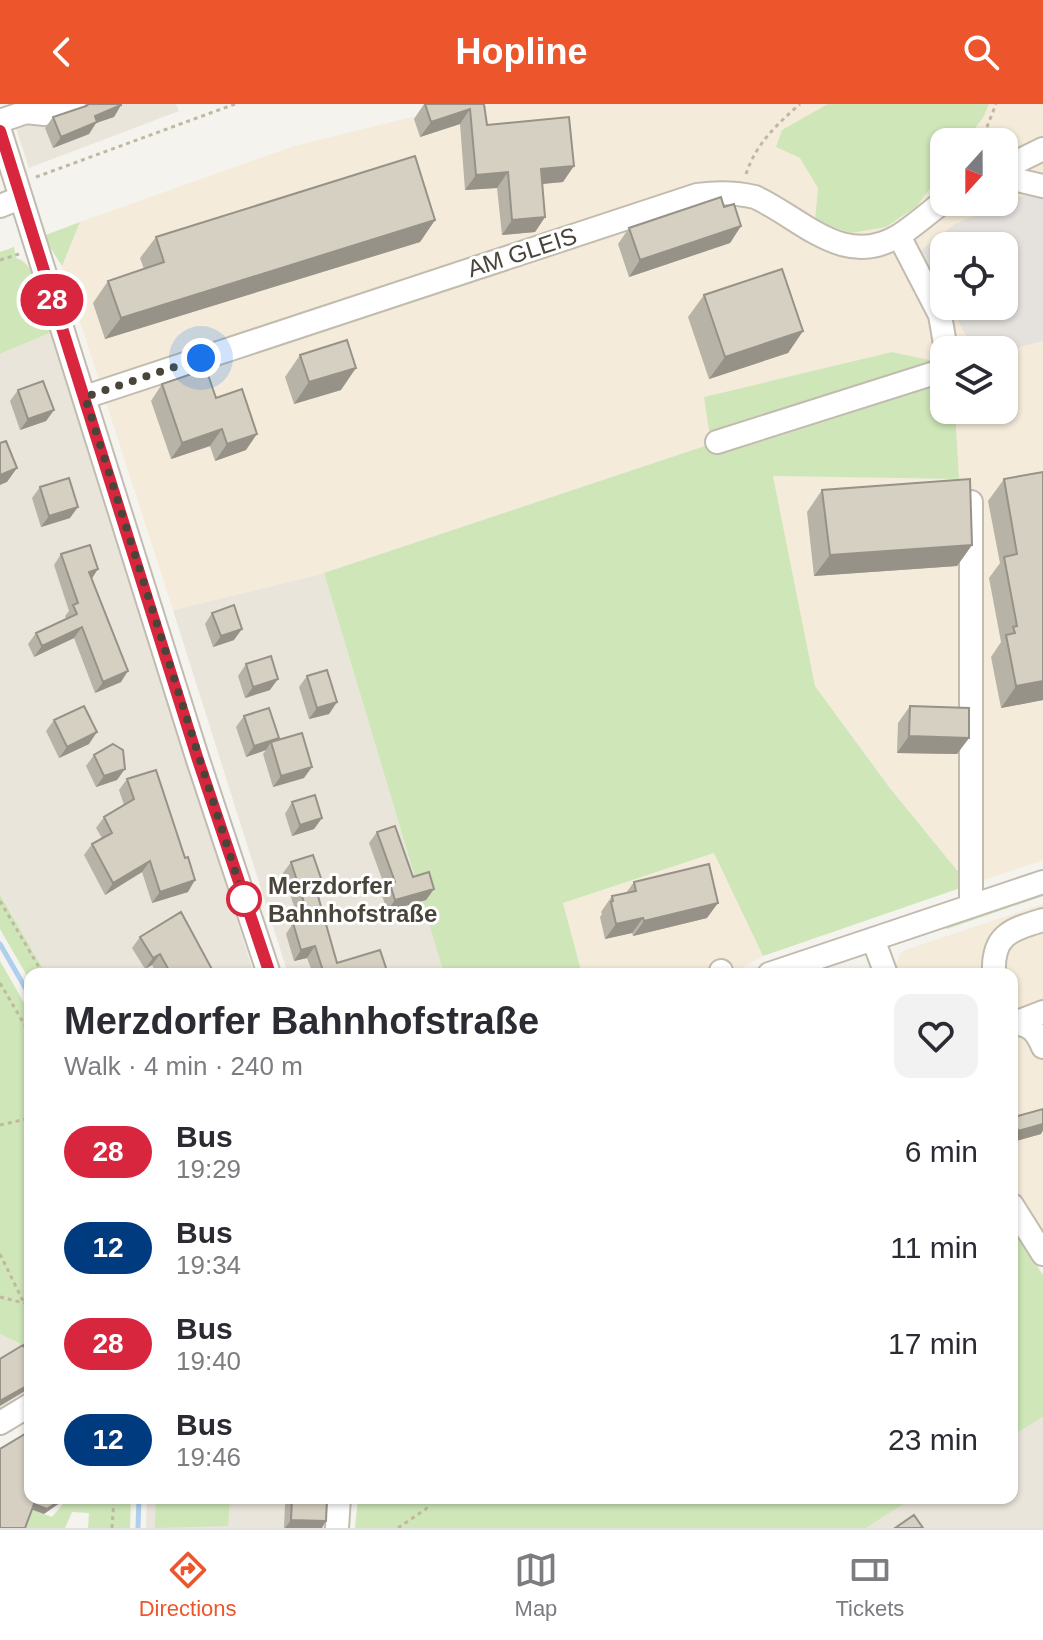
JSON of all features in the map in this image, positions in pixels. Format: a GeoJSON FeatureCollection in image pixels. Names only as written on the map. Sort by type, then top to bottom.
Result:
{"type":"FeatureCollection","features":[{"type":"Feature","properties":{"kind":"street"},"geometry":{"type":"LineString","coordinates":[[0,121],[26,112],[44,114],[74,104]]}},
{"type":"Feature","properties":{"kind":"street"},"geometry":{"type":"LineString","coordinates":[[0,131],[12,196],[85,397],[198,760],[267,968]]}},
{"type":"Feature","properties":{"kind":"street"},"geometry":{"type":"LineString","coordinates":[[1018,161],[1043,149]]}},
{"type":"Feature","properties":{"kind":"street"},"geometry":{"type":"LineString","coordinates":[[1018,180],[1043,186]]}},
{"type":"Feature","properties":{"kind":"street","name":"AM GLEIS"},"geometry":{"type":"LineString","coordinates":[[85,397],[697,195],[739,193],[770,204],[844,247],[874,246],[899,236],[930,212]]}},
{"type":"Feature","properties":{"kind":"street"},"geometry":{"type":"LineString","coordinates":[[899,236],[940,315],[944,336]]}},
{"type":"Feature","properties":{"kind":"street"},"geometry":{"type":"LineString","coordinates":[[717,442],[930,374]]}},
{"type":"Feature","properties":{"kind":"street"},"geometry":{"type":"LineString","coordinates":[[971,502],[971,906]]}},
{"type":"Feature","properties":{"kind":"street"},"geometry":{"type":"LineString","coordinates":[[787,968],[1043,882]]}},
{"type":"Feature","properties":{"kind":"street"},"geometry":{"type":"LineString","coordinates":[[994,968],[996,947],[1004,937],[1014,930],[1043,920]]}},
{"type":"Feature","properties":{"kind":"street"},"geometry":{"type":"LineString","coordinates":[[873,939],[884,968]]}},
{"type":"Feature","properties":{"kind":"street"},"geometry":{"type":"LineString","coordinates":[[1018,1021],[1043,1012]]}},
{"type":"Feature","properties":{"kind":"street"},"geometry":{"type":"LineString","coordinates":[[1018,1024],[1036,1031],[1043,1047]]}},
{"type":"Feature","properties":{"kind":"street"},"geometry":{"type":"LineString","coordinates":[[1018,1214],[1043,1254]]}},
{"type":"Feature","properties":{"kind":"street"},"geometry":{"type":"LineString","coordinates":[[0,1423],[24,1409]]}},
{"type":"Feature","properties":{"kind":"street"},"geometry":{"type":"LineString","coordinates":[[337,1528],[339,1504]]}},
{"type":"Feature","properties":{"kind":"path"},"geometry":{"type":"LineString","coordinates":[[12,196],[235,104]]}},
{"type":"Feature","properties":{"kind":"path"},"geometry":{"type":"LineString","coordinates":[[739,193],[753,153],[768,133],[800,104]]}},
{"type":"Feature","properties":{"kind":"path"},"geometry":{"type":"LineString","coordinates":[[987,128],[996,104]]}},
{"type":"Feature","properties":{"kind":"path"},"geometry":{"type":"LineString","coordinates":[[0,260],[17,255],[20,251]]}},
{"type":"Feature","properties":{"kind":"path"},"geometry":{"type":"LineString","coordinates":[[0,901],[39,968]]}},
{"type":"Feature","properties":{"kind":"path"},"geometry":{"type":"LineString","coordinates":[[0,983],[24,1024]]}},
{"type":"Feature","properties":{"kind":"path"},"geometry":{"type":"LineString","coordinates":[[0,1125],[24,1119]]}},
{"type":"Feature","properties":{"kind":"path"},"geometry":{"type":"LineString","coordinates":[[0,1254],[24,1303]]}},
{"type":"Feature","properties":{"kind":"path"},"geometry":{"type":"LineString","coordinates":[[0,1297],[24,1303]]}},
{"type":"Feature","properties":{"kind":"path"},"geometry":{"type":"LineString","coordinates":[[112,1528],[114,1504]]}},
{"type":"Feature","properties":{"kind":"path"},"geometry":{"type":"LineString","coordinates":[[398,1528],[426,1509],[428,1504]]}},
{"type":"Feature","properties":{"kind":"shaded area"},"geometry":{"type":"Polygon","coordinates":[[[8,104],[176,104],[179,111],[29,168],[8,104]]]}},
{"type":"Feature","properties":{"kind":"shaded area"},"geometry":{"type":"Polygon","coordinates":[[[465,104],[1043,104],[1043,860],[969,885],[889,787],[815,686],[773,476],[958,479],[956,424],[1018,424],[1018,336],[930,336],[930,360],[892,352],[704,397],[717,479],[173,610],[62,266],[80,222],[294,146],[465,104]]]}},
{"type":"Feature","properties":{"kind":"shaded area"},"geometry":{"type":"Polygon","coordinates":[[[1030,193],[1043,196],[1043,341],[1018,347],[1018,336],[966,336],[958,320],[1018,320],[1018,232],[945,232],[974,216],[1018,216],[1018,198],[1030,193]]]}},
{"type":"Feature","properties":{"kind":"shaded area"},"geometry":{"type":"Polygon","coordinates":[[[930,243],[930,269],[920,251],[930,243]]]}},
{"type":"Feature","properties":{"kind":"shaded area"},"geometry":{"type":"Polygon","coordinates":[[[52,332],[252,968],[43,968],[0,893],[0,354],[52,332]]]}},
{"type":"Feature","properties":{"kind":"shaded area"},"geometry":{"type":"Polygon","coordinates":[[[324,573],[442,968],[286,968],[173,610],[324,573]]]}},
{"type":"Feature","properties":{"kind":"shaded area"},"geometry":{"type":"Polygon","coordinates":[[[715,853],[763,956],[742,968],[580,968],[563,903],[715,853]]]}},
{"type":"Feature","properties":{"kind":"shaded area"},"geometry":{"type":"Polygon","coordinates":[[[1043,904],[1043,1238],[1018,1199],[1018,968],[895,968],[905,950],[1043,904]]]}},
{"type":"Feature","properties":{"kind":"shaded area"},"geometry":{"type":"Polygon","coordinates":[[[0,1334],[24,1345],[24,1396],[0,1410],[0,1334]]]}},
{"type":"Feature","properties":{"kind":"shaded area"},"geometry":{"type":"Polygon","coordinates":[[[1043,1417],[1043,1528],[866,1528],[904,1504],[1018,1504],[1018,1432],[1043,1417]]]}},
{"type":"Feature","properties":{"kind":"shaded area"},"geometry":{"type":"Polygon","coordinates":[[[147,1504],[330,1504],[328,1528],[146,1528],[147,1504]]]}},
{"type":"Feature","properties":{"kind":"green space"},"geometry":{"type":"Polygon","coordinates":[[[828,104],[989,104],[975,128],[930,128],[930,189],[917,206],[886,227],[851,233],[815,221],[818,188],[800,158],[776,147],[782,130],[828,104]]]}},
{"type":"Feature","properties":{"kind":"green space"},"geometry":{"type":"Polygon","coordinates":[[[80,222],[62,266],[43,236],[80,222]]]}},
{"type":"Feature","properties":{"kind":"green space"},"geometry":{"type":"Polygon","coordinates":[[[14,247],[16,258],[24,262],[35,278],[52,332],[0,354],[0,252],[14,247]]]}},
{"type":"Feature","properties":{"kind":"green space"},"geometry":{"type":"Polygon","coordinates":[[[892,352],[930,360],[930,424],[956,424],[959,479],[773,476],[815,686],[889,787],[969,885],[763,956],[714,853],[563,903],[580,968],[442,968],[324,573],[711,444],[704,397],[892,352]]]}},
{"type":"Feature","properties":{"kind":"green space"},"geometry":{"type":"Polygon","coordinates":[[[1043,888],[1043,896],[947,929],[944,921],[1043,888]]]}},
{"type":"Feature","properties":{"kind":"green space"},"geometry":{"type":"Polygon","coordinates":[[[0,894],[43,968],[24,968],[24,971],[0,929],[0,894]]]}},
{"type":"Feature","properties":{"kind":"green space"},"geometry":{"type":"Polygon","coordinates":[[[0,961],[24,1003],[24,1345],[0,1334],[0,961]]]}},
{"type":"Feature","properties":{"kind":"green space"},"geometry":{"type":"Polygon","coordinates":[[[1018,1237],[1043,1275],[1043,1417],[1018,1432],[1018,1237]]]}},
{"type":"Feature","properties":{"kind":"green space"},"geometry":{"type":"Polygon","coordinates":[[[17,1504],[52,1517],[63,1504],[131,1504],[130,1528],[88,1528],[89,1513],[72,1512],[65,1528],[0,1528],[0,1515],[17,1504]]]}},
{"type":"Feature","properties":{"kind":"green space"},"geometry":{"type":"Polygon","coordinates":[[[156,1504],[230,1504],[228,1526],[155,1528],[156,1504]]]}},
{"type":"Feature","properties":{"kind":"green space"},"geometry":{"type":"Polygon","coordinates":[[[357,1504],[904,1504],[866,1528],[355,1528],[357,1504]]]}},
{"type":"Feature","properties":{"kind":"building"},"geometry":{"type":"Polygon","coordinates":[[[89,104],[121,105],[95,116],[97,122],[61,137],[53,117],[89,104]]]}},
{"type":"Feature","properties":{"kind":"building"},"geometry":{"type":"Polygon","coordinates":[[[425,104],[484,104],[487,125],[569,117],[574,166],[541,169],[545,217],[512,220],[508,172],[476,175],[470,109],[431,122],[425,104]]]}},
{"type":"Feature","properties":{"kind":"building"},"geometry":{"type":"Polygon","coordinates":[[[415,156],[435,220],[121,318],[108,281],[164,262],[156,237],[415,156]]]}},
{"type":"Feature","properties":{"kind":"building"},"geometry":{"type":"Polygon","coordinates":[[[721,197],[724,207],[734,204],[741,226],[640,260],[629,228],[721,197]]]}},
{"type":"Feature","properties":{"kind":"building"},"geometry":{"type":"Polygon","coordinates":[[[782,269],[803,331],[725,357],[704,295],[782,269]]]}},
{"type":"Feature","properties":{"kind":"building"},"geometry":{"type":"Polygon","coordinates":[[[347,340],[356,368],[309,382],[300,355],[347,340]]]}},
{"type":"Feature","properties":{"kind":"building"},"geometry":{"type":"Polygon","coordinates":[[[206,369],[216,398],[242,389],[257,434],[227,444],[222,429],[182,443],[162,384],[206,369]]]}},
{"type":"Feature","properties":{"kind":"building"},"geometry":{"type":"Polygon","coordinates":[[[43,381],[54,410],[28,419],[18,390],[43,381]]]}},
{"type":"Feature","properties":{"kind":"building"},"geometry":{"type":"Polygon","coordinates":[[[6,441],[17,468],[0,475],[0,443],[6,441]]]}},
{"type":"Feature","properties":{"kind":"building"},"geometry":{"type":"Polygon","coordinates":[[[1043,472],[1043,681],[1016,686],[1006,635],[1015,633],[1013,627],[1017,626],[1004,557],[1017,554],[1004,479],[1043,472]]]}},
{"type":"Feature","properties":{"kind":"building"},"geometry":{"type":"Polygon","coordinates":[[[69,478],[78,507],[49,516],[40,487],[69,478]]]}},
{"type":"Feature","properties":{"kind":"building"},"geometry":{"type":"Polygon","coordinates":[[[970,479],[972,545],[830,555],[822,490],[970,479]]]}},
{"type":"Feature","properties":{"kind":"building"},"geometry":{"type":"Polygon","coordinates":[[[90,545],[98,569],[89,572],[128,671],[103,682],[82,627],[42,646],[36,633],[77,614],[73,605],[78,603],[61,554],[90,545]]]}},
{"type":"Feature","properties":{"kind":"building"},"geometry":{"type":"Polygon","coordinates":[[[234,605],[242,629],[221,636],[212,613],[234,605]]]}},
{"type":"Feature","properties":{"kind":"building"},"geometry":{"type":"Polygon","coordinates":[[[271,656],[278,679],[253,687],[246,664],[271,656]]]}},
{"type":"Feature","properties":{"kind":"building"},"geometry":{"type":"Polygon","coordinates":[[[327,670],[337,702],[317,708],[307,676],[327,670]]]}},
{"type":"Feature","properties":{"kind":"building"},"geometry":{"type":"Polygon","coordinates":[[[84,706],[97,732],[67,747],[54,720],[84,706]]]}},
{"type":"Feature","properties":{"kind":"building"},"geometry":{"type":"Polygon","coordinates":[[[910,706],[969,708],[969,738],[909,736],[910,706]]]}},
{"type":"Feature","properties":{"kind":"building"},"geometry":{"type":"Polygon","coordinates":[[[269,708],[279,738],[254,746],[244,716],[269,708]]]}},
{"type":"Feature","properties":{"kind":"building"},"geometry":{"type":"Polygon","coordinates":[[[302,733],[312,767],[281,776],[271,742],[302,733]]]}},
{"type":"Feature","properties":{"kind":"building"},"geometry":{"type":"Polygon","coordinates":[[[113,744],[123,750],[125,769],[104,776],[94,755],[113,744]]]}},
{"type":"Feature","properties":{"kind":"building"},"geometry":{"type":"Polygon","coordinates":[[[156,770],[195,880],[160,892],[150,861],[113,883],[92,844],[112,833],[104,817],[134,799],[127,779],[156,770]]]}},
{"type":"Feature","properties":{"kind":"building"},"geometry":{"type":"Polygon","coordinates":[[[315,795],[322,818],[300,825],[292,802],[315,795]]]}},
{"type":"Feature","properties":{"kind":"building"},"geometry":{"type":"Polygon","coordinates":[[[395,826],[413,877],[429,872],[434,889],[395,900],[390,884],[395,882],[377,832],[395,826]]]}},
{"type":"Feature","properties":{"kind":"building"},"geometry":{"type":"Polygon","coordinates":[[[313,855],[324,887],[316,889],[337,963],[380,950],[386,968],[322,968],[315,946],[301,950],[293,923],[309,918],[291,862],[313,855]]]}},
{"type":"Feature","properties":{"kind":"building"},"geometry":{"type":"Polygon","coordinates":[[[709,864],[718,903],[644,921],[643,918],[616,924],[612,896],[636,891],[634,882],[709,864]]]}},
{"type":"Feature","properties":{"kind":"building"},"geometry":{"type":"Polygon","coordinates":[[[181,912],[211,968],[168,968],[160,954],[153,958],[140,937],[181,912]]]}},
{"type":"Feature","properties":{"kind":"building"},"geometry":{"type":"Polygon","coordinates":[[[1043,1109],[1043,1124],[1018,1131],[1018,1116],[1043,1109]]]}},
{"type":"Feature","properties":{"kind":"building"},"geometry":{"type":"Polygon","coordinates":[[[24,1347],[24,1387],[0,1401],[0,1359],[24,1347]]]}},
{"type":"Feature","properties":{"kind":"building"},"geometry":{"type":"Polygon","coordinates":[[[24,1435],[24,1504],[34,1504],[25,1528],[0,1528],[0,1449],[24,1435]]]}},
{"type":"Feature","properties":{"kind":"building"},"geometry":{"type":"Polygon","coordinates":[[[34,1504],[54,1504],[47,1509],[34,1504]]]}},
{"type":"Feature","properties":{"kind":"building"},"geometry":{"type":"Polygon","coordinates":[[[292,1504],[327,1504],[326,1521],[291,1520],[292,1504]]]}},
{"type":"Feature","properties":{"kind":"building"},"geometry":{"type":"Polygon","coordinates":[[[914,1515],[923,1528],[895,1528],[914,1515]]]}},
{"type":"Feature","properties":{"kind":"waterway"},"geometry":{"type":"LineString","coordinates":[[0,944],[24,986]]}},
{"type":"Feature","properties":{"kind":"waterway"},"geometry":{"type":"LineString","coordinates":[[138,1528],[139,1504]]}},
{"type":"Feature","properties":{"kind":"bus line","name":"28"},"geometry":{"type":"LineString","coordinates":[[0,131],[198,760],[268,968]]}},
{"type":"Feature","properties":{"kind":"place","name":"Merzdorfer Bahnhofstraße"},"geometry":{"type":"Point","coordinates":[244,899]}},
{"type":"Feature","properties":{"kind":"route"},"geometry":{"type":"LineString","coordinates":[[201,358],[85,397],[244,899]]}}]}
